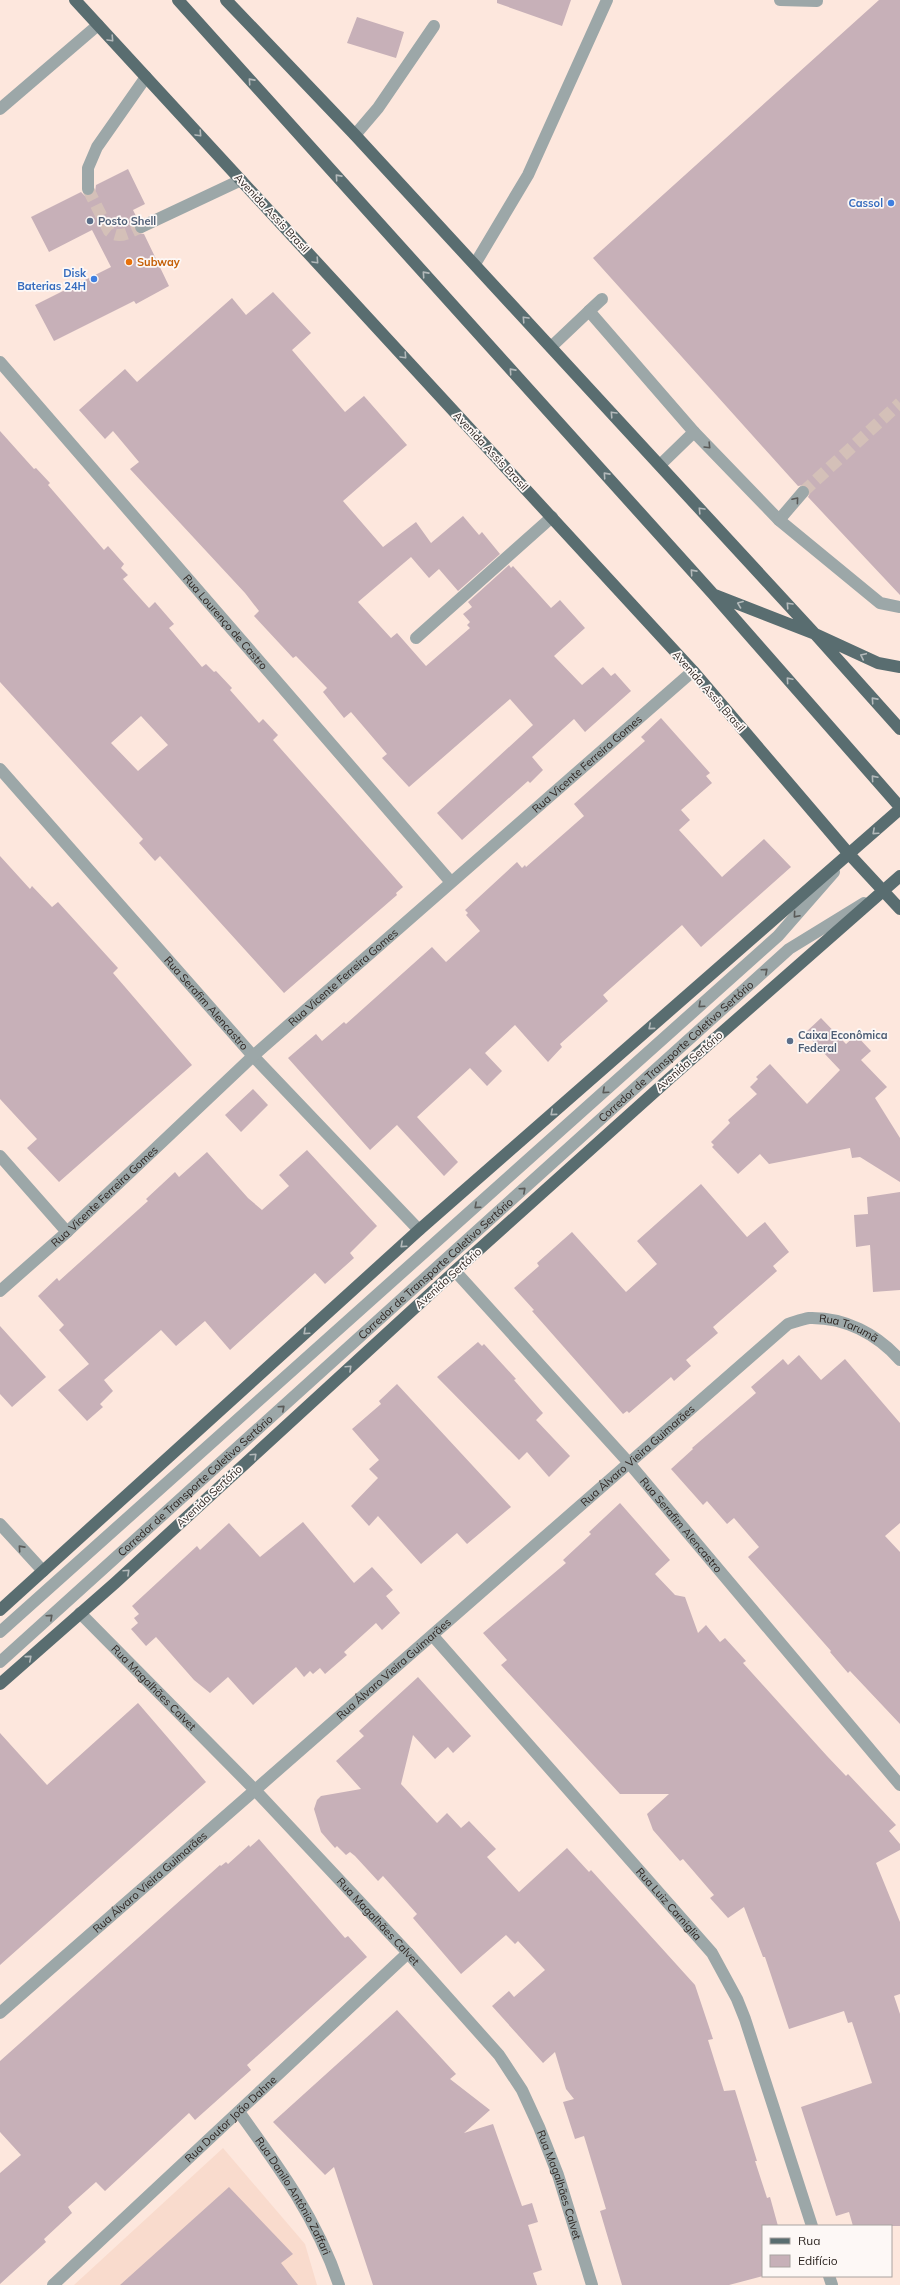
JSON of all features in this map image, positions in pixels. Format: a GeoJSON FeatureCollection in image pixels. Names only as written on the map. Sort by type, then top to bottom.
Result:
{"type":"FeatureCollection","features":[{"type":"Feature","properties":{"kind":"main road","name":"Avenida Assis Brasil"},"geometry":{"type":"LineString","coordinates":[[75,0],[693,671],[849,854],[900,909]]}},
{"type":"Feature","properties":{"kind":"main road"},"geometry":{"type":"LineString","coordinates":[[2,1605],[43,1571],[419,1230],[900,808],[713,594],[178,0]]}},
{"type":"Feature","properties":{"kind":"main road"},"geometry":{"type":"LineString","coordinates":[[227,1],[356,135],[816,634],[900,730]]}},
{"type":"Feature","properties":{"kind":"main road"},"geometry":{"type":"LineString","coordinates":[[713,594],[816,634],[878,663],[900,667]]}},
{"type":"Feature","properties":{"kind":"main road","name":"Avenida Sertório"},"geometry":{"type":"LineString","coordinates":[[0,1684],[663,1084],[900,876]]}},
{"type":"Feature","properties":{"kind":"street"},"geometry":{"type":"LineString","coordinates":[[475,264],[528,175],[607,0]]}},
{"type":"Feature","properties":{"kind":"street"},"geometry":{"type":"LineString","coordinates":[[780,0],[817,1]]}},
{"type":"Feature","properties":{"kind":"street"},"geometry":{"type":"LineString","coordinates":[[0,109],[98,25]]}},
{"type":"Feature","properties":{"kind":"street"},"geometry":{"type":"LineString","coordinates":[[356,135],[378,108],[434,26]]}},
{"type":"Feature","properties":{"kind":"street"},"geometry":{"type":"LineString","coordinates":[[88,189],[88,168],[97,147],[146,77]]}},
{"type":"Feature","properties":{"kind":"street"},"geometry":{"type":"LineString","coordinates":[[141,227],[241,180]]}},
{"type":"Feature","properties":{"kind":"street"},"geometry":{"type":"LineString","coordinates":[[551,347],[602,299]]}},
{"type":"Feature","properties":{"kind":"street"},"geometry":{"type":"LineString","coordinates":[[589,311],[694,432],[779,520],[880,603],[900,607]]}},
{"type":"Feature","properties":{"kind":"street","name":"Rua Lourenço de Castro"},"geometry":{"type":"LineString","coordinates":[[0,362],[450,881]]}},
{"type":"Feature","properties":{"kind":"street"},"geometry":{"type":"LineString","coordinates":[[660,465],[694,432]]}},
{"type":"Feature","properties":{"kind":"street"},"geometry":{"type":"LineString","coordinates":[[779,520],[803,492]]}},
{"type":"Feature","properties":{"kind":"street"},"geometry":{"type":"LineString","coordinates":[[416,638],[552,517]]}},
{"type":"Feature","properties":{"kind":"street","name":"Rua Vicente Ferreira Gomes"},"geometry":{"type":"LineString","coordinates":[[0,1291],[67,1232],[252,1056],[450,881],[693,671]]}},
{"type":"Feature","properties":{"kind":"street","name":"Rua Serafim Alencastro"},"geometry":{"type":"LineString","coordinates":[[0,769],[252,1056],[419,1230]]}},
{"type":"Feature","properties":{"kind":"street","name":"Corredor de Transporte Coletivo Sertório"},"geometry":{"type":"LineString","coordinates":[[0,1632],[778,936],[849,854]]}},
{"type":"Feature","properties":{"kind":"street","name":"Corredor de Transporte Coletivo Sertório"},"geometry":{"type":"LineString","coordinates":[[0,1662],[789,949],[883,891]]}},
{"type":"Feature","properties":{"kind":"street"},"geometry":{"type":"LineString","coordinates":[[0,1156],[67,1232]]}},
{"type":"Feature","properties":{"kind":"street","name":"Rua Serafim Alencastro"},"geometry":{"type":"LineString","coordinates":[[455,1271],[629,1463],[900,1785]]}},
{"type":"Feature","properties":{"kind":"street","name":"Rua Tarumã"},"geometry":{"type":"LineString","coordinates":[[788,1324],[809,1318],[844,1322],[866,1332],[889,1348],[900,1360]]}},
{"type":"Feature","properties":{"kind":"street","name":"Rua Álvaro Vieira Guimarães"},"geometry":{"type":"LineString","coordinates":[[0,2013],[256,1791],[788,1324]]}},
{"type":"Feature","properties":{"kind":"street"},"geometry":{"type":"LineString","coordinates":[[0,1524],[43,1571]]}},
{"type":"Feature","properties":{"kind":"street","name":"Rua Magalhães Calvet"},"geometry":{"type":"LineString","coordinates":[[80,1613],[256,1791],[408,1953],[499,2055],[522,2090],[539,2127],[558,2175],[592,2285]]}},
{"type":"Feature","properties":{"kind":"street","name":"Rua Luiz Carniglia"},"geometry":{"type":"LineString","coordinates":[[433,1636],[712,1953],[737,1999],[745,2019],[812,2225]]}},
{"type":"Feature","properties":{"kind":"street","name":"Rua Doutor João Dahne"},"geometry":{"type":"LineString","coordinates":[[53,2285],[408,1953]]}},
{"type":"Feature","properties":{"kind":"street","name":"Rua Danilo Antônio Zaffari"},"geometry":{"type":"LineString","coordinates":[[239,2112],[292,2186],[312,2222],[332,2265],[338,2285]]}},
{"type":"Feature","properties":{"kind":"shaded area"},"geometry":{"type":"Polygon","coordinates":[[[223,2148],[305,2244],[317,2285],[74,2285],[223,2148]]]}},
{"type":"Feature","properties":{"kind":"building"},"geometry":{"type":"Polygon","coordinates":[[[497,0],[571,0],[562,26],[497,3],[497,0]]]}},
{"type":"Feature","properties":{"kind":"building"},"geometry":{"type":"Polygon","coordinates":[[[879,0],[900,0],[900,595],[808,497],[810,493],[808,487],[804,485],[798,486],[593,258],[879,0]]]}},
{"type":"Feature","properties":{"kind":"building"},"geometry":{"type":"Polygon","coordinates":[[[357,17],[404,32],[396,58],[347,43],[357,17]]]}},
{"type":"Feature","properties":{"kind":"building"},"geometry":{"type":"Polygon","coordinates":[[[128,169],[145,204],[133,210],[138,220],[135,223],[134,230],[137,233],[144,234],[169,286],[136,304],[134,301],[54,341],[35,305],[111,267],[92,230],[49,252],[31,217],[81,192],[85,196],[91,196],[95,192],[96,185],[128,169]]]}},
{"type":"Feature","properties":{"kind":"building"},"geometry":{"type":"Polygon","coordinates":[[[273,292],[311,333],[292,350],[345,412],[364,396],[407,445],[343,501],[383,547],[416,522],[431,543],[463,516],[479,535],[482,532],[500,554],[458,591],[439,569],[429,578],[411,557],[358,602],[391,638],[397,633],[426,666],[470,628],[467,625],[470,622],[463,614],[472,607],[468,602],[509,565],[511,568],[513,566],[551,608],[560,600],[585,628],[554,656],[582,685],[603,667],[611,676],[615,673],[631,691],[585,732],[574,719],[532,757],[543,770],[530,783],[528,781],[462,840],[437,813],[533,725],[510,699],[409,787],[382,758],[387,754],[351,712],[344,718],[323,692],[327,688],[296,656],[293,658],[254,616],[259,611],[245,593],[130,469],[139,462],[113,431],[105,439],[79,410],[125,369],[137,382],[232,298],[246,315],[273,292]]]}},
{"type":"Feature","properties":{"kind":"building"},"geometry":{"type":"Polygon","coordinates":[[[0,431],[34,469],[36,468],[50,483],[48,485],[104,550],[108,546],[124,564],[121,568],[128,575],[123,579],[149,608],[155,602],[174,624],[169,628],[202,667],[206,664],[214,672],[216,671],[232,688],[230,690],[259,723],[263,719],[278,735],[273,740],[403,887],[396,893],[397,895],[284,993],[160,856],[155,861],[139,843],[143,839],[0,682],[0,431]],[[141,716],[111,743],[138,771],[168,745],[141,716]]]}},
{"type":"Feature","properties":{"kind":"building"},"geometry":{"type":"Polygon","coordinates":[[[661,718],[710,773],[706,776],[712,783],[681,810],[690,820],[679,830],[722,877],[764,839],[791,867],[701,947],[682,925],[603,995],[608,1001],[560,1044],[562,1047],[548,1062],[515,1025],[485,1053],[502,1071],[487,1086],[470,1068],[417,1117],[458,1162],[444,1176],[397,1125],[370,1150],[288,1058],[316,1034],[322,1041],[344,1022],[346,1024],[432,947],[446,962],[480,931],[466,915],[468,913],[465,910],[517,862],[522,868],[525,865],[526,867],[584,816],[574,804],[645,741],[641,737],[661,718]]]}},
{"type":"Feature","properties":{"kind":"building"},"geometry":{"type":"Polygon","coordinates":[[[0,856],[30,889],[32,886],[52,907],[58,902],[118,968],[113,973],[192,1065],[59,1182],[27,1148],[37,1139],[0,1099],[0,856]]]}},
{"type":"Feature","properties":{"kind":"building"},"geometry":{"type":"Polygon","coordinates":[[[821,1018],[846,1044],[856,1035],[871,1051],[861,1060],[887,1087],[875,1098],[900,1138],[900,1182],[860,1157],[852,1158],[850,1148],[769,1164],[760,1154],[738,1174],[712,1147],[714,1145],[711,1142],[730,1123],[728,1120],[757,1094],[750,1087],[758,1079],[756,1077],[770,1064],[807,1104],[840,1070],[805,1033],[821,1018]]]}},
{"type":"Feature","properties":{"kind":"building"},"geometry":{"type":"Polygon","coordinates":[[[253,1089],[268,1105],[241,1132],[225,1115],[253,1089]]]}},
{"type":"Feature","properties":{"kind":"building"},"geometry":{"type":"Polygon","coordinates":[[[307,1150],[377,1226],[350,1253],[354,1258],[325,1284],[315,1273],[230,1350],[205,1321],[176,1346],[161,1330],[104,1380],[113,1391],[100,1404],[103,1407],[87,1421],[58,1390],[89,1364],[59,1330],[64,1325],[38,1296],[57,1278],[59,1281],[148,1201],[146,1199],[175,1172],[179,1177],[207,1152],[248,1198],[262,1210],[289,1186],[279,1175],[307,1150]]]}},
{"type":"Feature","properties":{"kind":"building"},"geometry":{"type":"Polygon","coordinates":[[[701,1184],[747,1237],[765,1222],[789,1252],[773,1266],[777,1271],[713,1327],[718,1333],[686,1360],[691,1366],[674,1381],[671,1377],[629,1413],[627,1411],[623,1414],[532,1311],[534,1310],[514,1288],[539,1266],[537,1263],[572,1232],[626,1292],[657,1264],[637,1241],[701,1184]]]}},
{"type":"Feature","properties":{"kind":"building"},"geometry":{"type":"Polygon","coordinates":[[[900,1192],[900,1290],[873,1292],[870,1245],[856,1247],[854,1215],[868,1214],[867,1197],[900,1192]]]}},
{"type":"Feature","properties":{"kind":"building"},"geometry":{"type":"Polygon","coordinates":[[[0,1326],[46,1377],[12,1407],[0,1394],[0,1326]]]}},
{"type":"Feature","properties":{"kind":"building"},"geometry":{"type":"Polygon","coordinates":[[[478,1342],[482,1346],[484,1344],[516,1379],[514,1380],[543,1413],[536,1420],[570,1456],[549,1477],[527,1452],[519,1460],[437,1377],[478,1342]]]}},
{"type":"Feature","properties":{"kind":"building"},"geometry":{"type":"Polygon","coordinates":[[[799,1355],[821,1380],[845,1359],[900,1423],[900,1523],[885,1536],[900,1552],[900,1724],[850,1671],[848,1673],[830,1652],[831,1651],[748,1557],[759,1547],[734,1518],[727,1524],[707,1501],[703,1505],[671,1469],[693,1449],[692,1448],[756,1393],[751,1387],[783,1359],[788,1365],[799,1355]]]}},
{"type":"Feature","properties":{"kind":"building"},"geometry":{"type":"Polygon","coordinates":[[[397,1384],[511,1507],[467,1544],[457,1533],[421,1564],[378,1516],[369,1526],[351,1506],[378,1478],[369,1469],[379,1460],[352,1429],[381,1404],[379,1401],[397,1384]]]}},
{"type":"Feature","properties":{"kind":"building"},"geometry":{"type":"Polygon","coordinates":[[[620,1503],[670,1560],[655,1574],[675,1595],[685,1597],[698,1633],[706,1625],[720,1642],[725,1638],[746,1661],[743,1663],[827,1756],[846,1776],[848,1774],[896,1825],[889,1831],[900,1844],[900,1850],[876,1863],[900,1922],[900,1994],[894,1996],[900,2014],[900,2226],[853,2225],[849,2212],[836,2216],[801,2107],[872,2083],[852,2022],[848,2023],[844,2011],[789,2029],[765,1957],[763,1957],[744,1907],[728,1918],[710,1898],[714,1895],[683,1859],[680,1861],[653,1830],[647,1814],[669,1794],[620,1794],[501,1665],[507,1660],[483,1633],[566,1563],[563,1560],[591,1534],[589,1532],[620,1503]]]}},
{"type":"Feature","properties":{"kind":"building"},"geometry":{"type":"Polygon","coordinates":[[[303,1522],[354,1583],[372,1567],[393,1590],[386,1596],[400,1613],[382,1630],[376,1623],[344,1652],[347,1655],[325,1674],[320,1668],[313,1674],[310,1671],[304,1677],[296,1667],[253,1705],[228,1677],[210,1693],[194,1680],[156,1637],[146,1646],[131,1629],[138,1623],[134,1618],[139,1614],[132,1606],[197,1546],[200,1550],[229,1523],[260,1557],[303,1522]]]}},
{"type":"Feature","properties":{"kind":"building"},"geometry":{"type":"Polygon","coordinates":[[[418,1677],[471,1736],[453,1753],[448,1747],[435,1759],[413,1735],[401,1784],[437,1823],[447,1813],[461,1828],[469,1821],[496,1849],[487,1857],[519,1892],[567,1848],[589,1872],[591,1870],[695,1985],[713,2039],[708,2040],[724,2091],[735,2090],[757,2161],[755,2161],[767,2198],[770,2197],[778,2225],[762,2225],[762,2276],[729,2285],[622,2285],[600,2211],[606,2209],[584,2136],[575,2139],[563,2102],[574,2099],[566,2089],[555,2052],[543,2063],[492,2006],[509,1991],[514,1997],[545,1970],[518,1941],[515,1944],[506,1935],[461,1974],[413,1918],[417,1914],[383,1876],[378,1881],[355,1856],[350,1852],[346,1855],[337,1846],[335,1848],[321,1832],[314,1809],[317,1800],[321,1796],[361,1789],[336,1761],[364,1736],[359,1731],[418,1677]]]}},
{"type":"Feature","properties":{"kind":"building"},"geometry":{"type":"Polygon","coordinates":[[[138,1703],[206,1782],[0,1965],[0,1733],[47,1785],[138,1703]]]}},
{"type":"Feature","properties":{"kind":"building"},"geometry":{"type":"Polygon","coordinates":[[[259,1839],[345,1938],[348,1936],[367,1957],[247,2065],[251,2070],[195,2120],[189,2113],[105,2191],[96,2182],[68,2207],[72,2213],[44,2239],[46,2242],[0,2284],[0,2173],[21,2155],[0,2132],[0,2061],[220,1865],[221,1866],[226,1862],[228,1864],[249,1845],[250,1847],[259,1839]]]}},
{"type":"Feature","properties":{"kind":"building"},"geometry":{"type":"Polygon","coordinates":[[[397,2010],[456,2074],[450,2079],[490,2110],[464,2133],[493,2124],[522,2206],[532,2203],[538,2222],[528,2225],[542,2270],[533,2273],[537,2285],[373,2285],[334,2167],[325,2175],[273,2122],[397,2010]]]}},
{"type":"Feature","properties":{"kind":"building"},"geometry":{"type":"Polygon","coordinates":[[[229,2187],[293,2254],[281,2263],[298,2285],[120,2285],[229,2187]]]}},
{"type":"Feature","properties":{"kind":"tunnel"},"geometry":{"type":"LineString","coordinates":[[88,189],[109,231],[113,234],[121,235],[141,227]]}},
{"type":"Feature","properties":{"kind":"tunnel"},"geometry":{"type":"LineString","coordinates":[[803,492],[900,403]]}},
{"type":"Feature","properties":{"kind":"place","name":"Cassol"},"geometry":{"type":"Point","coordinates":[891,203]}},
{"type":"Feature","properties":{"kind":"place","name":"Posto Shell"},"geometry":{"type":"Point","coordinates":[90,221]}},
{"type":"Feature","properties":{"kind":"place","name":"Subway"},"geometry":{"type":"Point","coordinates":[129,262]}},
{"type":"Feature","properties":{"kind":"place","name":"Disk Baterias 24H"},"geometry":{"type":"Point","coordinates":[94,279]}},
{"type":"Feature","properties":{"kind":"place","name":"Caixa Econômica Federal"},"geometry":{"type":"Point","coordinates":[790,1041]}}]}
